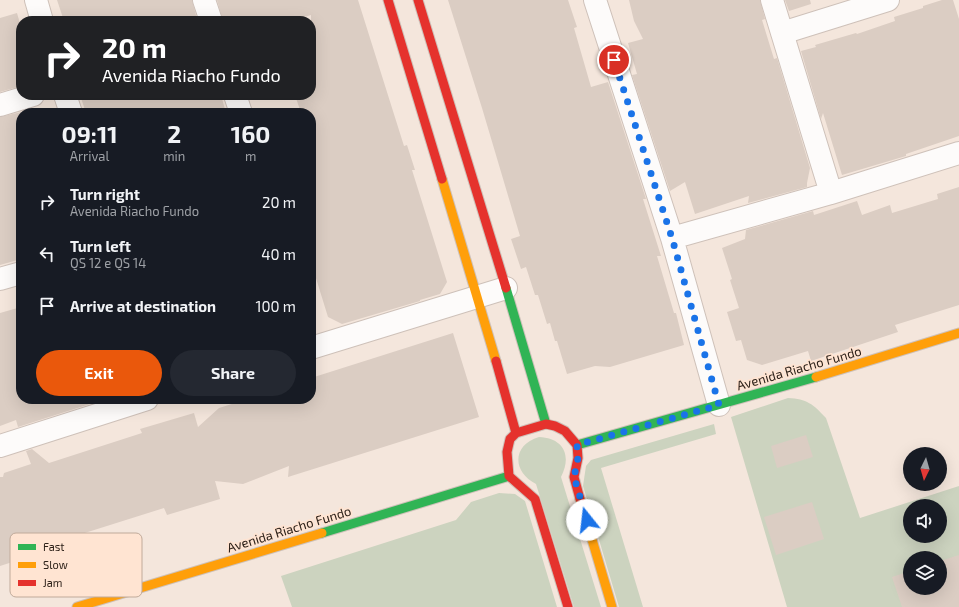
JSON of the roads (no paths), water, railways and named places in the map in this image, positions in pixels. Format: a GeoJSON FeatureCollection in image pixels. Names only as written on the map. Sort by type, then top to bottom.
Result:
{"type":"FeatureCollection","features":[{"type":"Feature","properties":{"kind":"street"},"geometry":{"type":"LineString","coordinates":[[36,0],[41,16]]}},
{"type":"Feature","properties":{"kind":"street"},"geometry":{"type":"LineString","coordinates":[[204,0],[209,16]]}},
{"type":"Feature","properties":{"kind":"street"},"geometry":{"type":"LineString","coordinates":[[388,0],[478,297],[516,433]]}},
{"type":"Feature","properties":{"kind":"street"},"geometry":{"type":"LineString","coordinates":[[418,0],[546,424]]}},
{"type":"Feature","properties":{"kind":"street"},"geometry":{"type":"LineString","coordinates":[[595,0],[672,238],[719,405]]}},
{"type":"Feature","properties":{"kind":"street"},"geometry":{"type":"LineString","coordinates":[[772,0],[831,193]]}},
{"type":"Feature","properties":{"kind":"street"},"geometry":{"type":"LineString","coordinates":[[782,33],[888,0]]}},
{"type":"Feature","properties":{"kind":"street"},"geometry":{"type":"LineString","coordinates":[[0,105],[16,100]]}},
{"type":"Feature","properties":{"kind":"street"},"geometry":{"type":"LineString","coordinates":[[672,238],[831,193],[959,152]]}},
{"type":"Feature","properties":{"kind":"street"},"geometry":{"type":"LineString","coordinates":[[0,279],[16,274]]}},
{"type":"Feature","properties":{"kind":"street"},"geometry":{"type":"LineString","coordinates":[[316,340],[478,297],[506,288]]}},
{"type":"Feature","properties":{"kind":"street","name":"Avenida Riacho Fundo"},"geometry":{"type":"LineString","coordinates":[[577,445],[832,372],[959,333]]}},
{"type":"Feature","properties":{"kind":"street"},"geometry":{"type":"LineString","coordinates":[[0,446],[131,404]]}},
{"type":"Feature","properties":{"kind":"street"},"geometry":{"type":"LineString","coordinates":[[568,607],[535,499],[509,476],[507,452],[510,439],[516,433],[546,424],[555,426],[565,431],[577,445],[578,458],[574,477],[612,607]]}},
{"type":"Feature","properties":{"kind":"street","name":"Avenida Riacho Fundo"},"geometry":{"type":"LineString","coordinates":[[142,588],[509,476]]}},
{"type":"Feature","properties":{"kind":"street","name":"Avenida Riacho Fundo"},"geometry":{"type":"LineString","coordinates":[[78,607],[111,597]]}}]}
